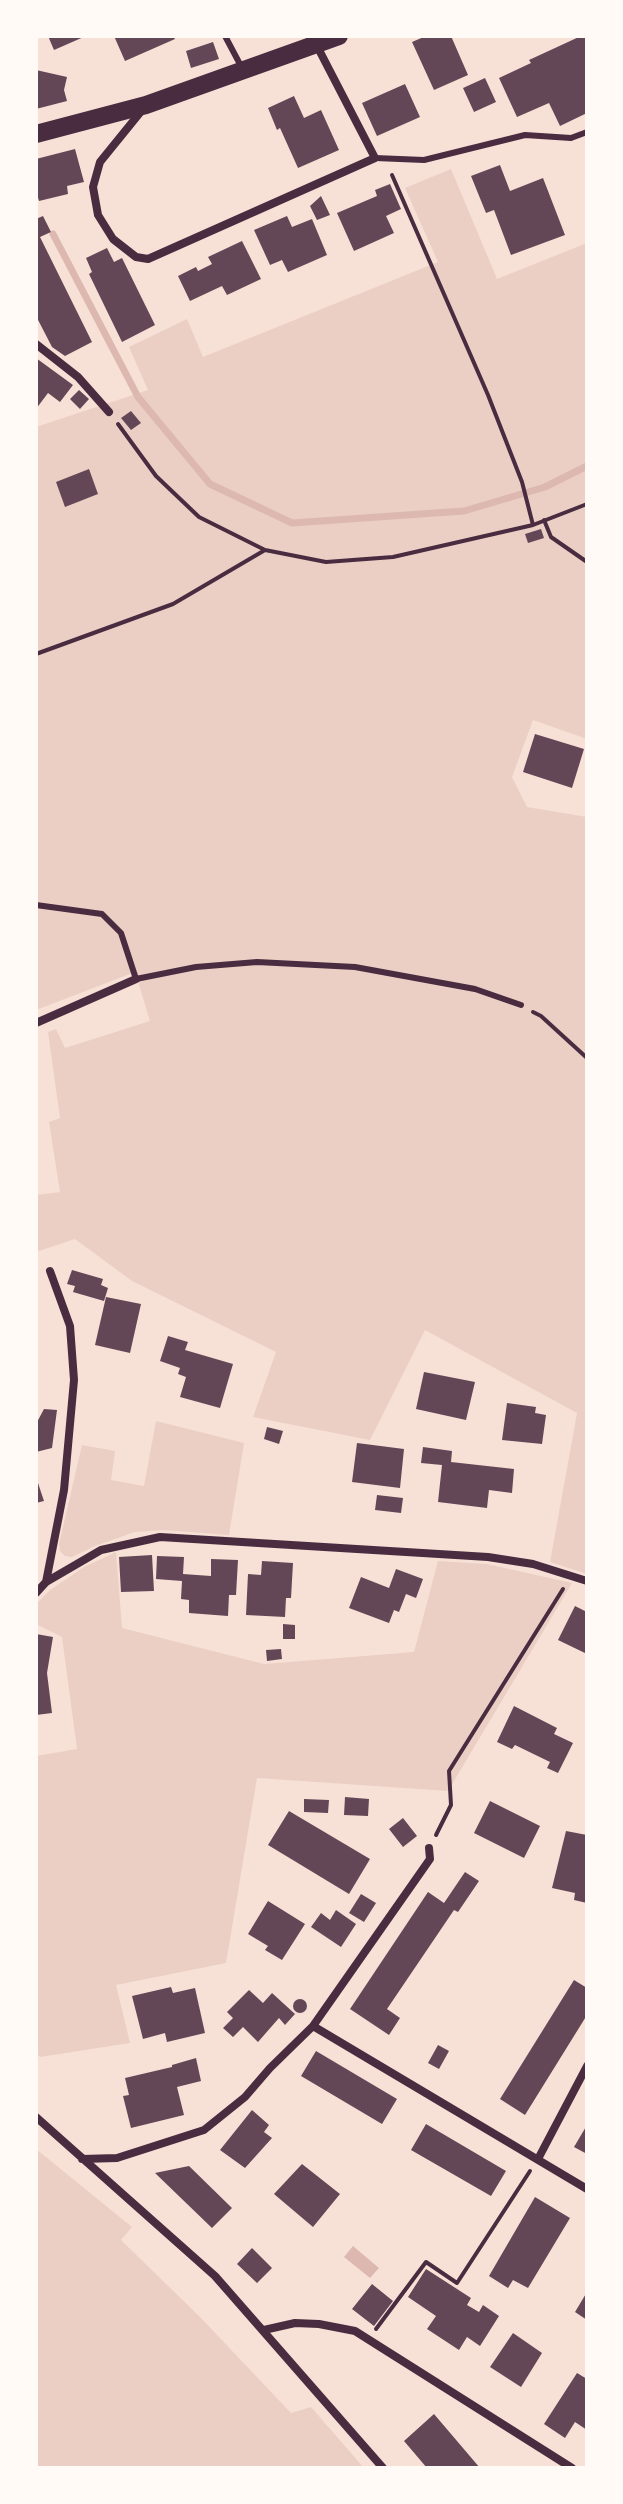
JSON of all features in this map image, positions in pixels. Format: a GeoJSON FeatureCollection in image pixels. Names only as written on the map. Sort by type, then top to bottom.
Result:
{"type":"FeatureCollection","features":[{"type":"Feature","properties":{"kind":"main road"},"geometry":{"type":"LineString","coordinates":[[36,134],[146,105],[339,36]]}},
{"type":"Feature","properties":{"kind":"street"},"geometry":{"type":"LineString","coordinates":[[146,105],[100,162],[93,187],[98,215],[113,239],[136,257],[148,259],[379,158],[316,45]]}},
{"type":"Feature","properties":{"kind":"street"},"geometry":{"type":"LineString","coordinates":[[36,344],[78,377],[109,412]]}},
{"type":"Feature","properties":{"kind":"street"},"geometry":{"type":"LineString","coordinates":[[36,1023],[136,979]]}},
{"type":"Feature","properties":{"kind":"street"},"geometry":{"type":"LineString","coordinates":[[46,1582],[64,1490],[74,1380],[70,1326],[50,1271]]}},
{"type":"Feature","properties":{"kind":"street"},"geometry":{"type":"LineString","coordinates":[[36,1593],[46,1582],[101,1550],[160,1537],[488,1557],[533,1564],[587,1581]]}},
{"type":"Feature","properties":{"kind":"street"},"geometry":{"type":"LineString","coordinates":[[82,2159],[117,2158],[204,2130],[245,2097],[313,2026],[430,1859],[429,1848]]}},
{"type":"Feature","properties":{"kind":"street"},"geometry":{"type":"LineString","coordinates":[[313,2026],[587,2189]]}},
{"type":"Feature","properties":{"kind":"street"},"geometry":{"type":"LineString","coordinates":[[538,2159],[587,2066]]}},
{"type":"Feature","properties":{"kind":"street"},"geometry":{"type":"LineString","coordinates":[[36,2117],[215,2276],[383,2468]]}},
{"type":"Feature","properties":{"kind":"street"},"geometry":{"type":"LineString","coordinates":[[264,2330],[295,2323],[355,2331],[572,2468]]}},
{"type":"Feature","properties":{"kind":"lane"},"geometry":{"type":"LineString","coordinates":[[225,36],[243,70]]}},
{"type":"Feature","properties":{"kind":"lane"},"geometry":{"type":"LineString","coordinates":[[379,158],[424,160],[525,135],[571,138],[587,132]]}},
{"type":"Feature","properties":{"kind":"lane"},"geometry":{"type":"LineString","coordinates":[[36,905],[102,914],[121,933],[136,979],[196,967],[257,962],[355,967],[475,989],[521,1005]]}},
{"type":"Feature","properties":{"kind":"path"},"geometry":{"type":"LineString","coordinates":[[379,158],[488,395],[522,482],[533,525]]}},
{"type":"Feature","properties":{"kind":"path"},"geometry":{"type":"LineString","coordinates":[[109,412],[156,476],[199,517],[265,550],[326,562],[393,557],[533,525],[587,504]]}},
{"type":"Feature","properties":{"kind":"path"},"geometry":{"type":"LineString","coordinates":[[544,520],[551,537],[587,562]]}},
{"type":"Feature","properties":{"kind":"path"},"geometry":{"type":"LineString","coordinates":[[36,654],[173,604],[265,550]]}},
{"type":"Feature","properties":{"kind":"path"},"geometry":{"type":"LineString","coordinates":[[521,1005],[541,1016],[587,1058]]}},
{"type":"Feature","properties":{"kind":"path"},"geometry":{"type":"LineString","coordinates":[[429,1848],[451,1805],[449,1771],[571,1576]]}},
{"type":"Feature","properties":{"kind":"path"},"geometry":{"type":"LineString","coordinates":[[369,2340],[426,2262],[457,2283],[538,2159]]}},
{"type":"Feature","properties":{"kind":"shaded area"},"geometry":{"type":"Polygon","coordinates":[[[451,169],[497,279],[587,243],[587,739],[533,720],[512,777],[527,807],[587,817],[587,1574],[550,1562],[577,1413],[425,1330],[370,1440],[253,1417],[276,1352],[132,1281],[75,1239],[39,1251],[36,1247],[36,1195],[60,1192],[49,1122],[60,1118],[48,1032],[56,1029],[65,1048],[150,1021],[135,972],[36,1010],[36,427],[148,390],[129,347],[187,319],[203,357],[438,262],[405,188],[451,169]]]}},
{"type":"Feature","properties":{"kind":"shaded area"},"geometry":{"type":"Polygon","coordinates":[[[156,1421],[244,1443],[229,1535],[163,1530],[135,1532],[72,1557],[65,1556],[59,1544],[82,1445],[115,1451],[111,1480],[144,1486],[156,1421]]]}},
{"type":"Feature","properties":{"kind":"shaded area"},"geometry":{"type":"Polygon","coordinates":[[[116,1552],[122,1628],[264,1664],[414,1652],[438,1561],[487,1564],[572,1583],[448,1791],[257,1778],[226,1963],[116,1985],[130,2043],[40,2057],[36,2053],[36,1756],[77,1749],[62,1637],[36,1624],[36,1604],[50,1590],[84,1567],[116,1552]]]}},
{"type":"Feature","properties":{"kind":"shaded area"},"geometry":{"type":"Polygon","coordinates":[[[36,2149],[132,2227],[121,2240],[291,2413],[311,2407],[364,2468],[36,2468],[36,2149]]]}},
{"type":"Feature","properties":{"kind":"shaded area"},"geometry":{"type":"Polygon","coordinates":[[[353,2246],[379,2268],[370,2278],[344,2257],[353,2246]]]}},
{"type":"Feature","properties":{"kind":"building"},"geometry":{"type":"Polygon","coordinates":[[[48,36],[86,36],[54,50],[48,36]]]}},
{"type":"Feature","properties":{"kind":"building"},"geometry":{"type":"Polygon","coordinates":[[[114,36],[173,36],[175,39],[125,61],[114,36]]]}},
{"type":"Feature","properties":{"kind":"building"},"geometry":{"type":"Polygon","coordinates":[[[426,36],[451,36],[468,75],[434,90],[412,42],[426,36]]]}},
{"type":"Feature","properties":{"kind":"building"},"geometry":{"type":"Polygon","coordinates":[[[581,36],[587,36],[587,113],[560,126],[549,103],[517,117],[499,78],[581,36]]]}},
{"type":"Feature","properties":{"kind":"building"},"geometry":{"type":"Polygon","coordinates":[[[213,42],[219,59],[191,68],[186,51],[213,42]]]}},
{"type":"Feature","properties":{"kind":"building"},"geometry":{"type":"Polygon","coordinates":[[[36,70],[67,77],[64,90],[67,101],[36,109],[36,70]]]}},
{"type":"Feature","properties":{"kind":"building"},"geometry":{"type":"Polygon","coordinates":[[[485,78],[496,102],[474,112],[463,88],[485,78]]]}},
{"type":"Feature","properties":{"kind":"building"},"geometry":{"type":"Polygon","coordinates":[[[405,84],[420,117],[377,136],[362,103],[405,84]]]}},
{"type":"Feature","properties":{"kind":"building"},"geometry":{"type":"Polygon","coordinates":[[[294,96],[304,118],[321,110],[339,150],[298,168],[268,108],[294,96]]]}},
{"type":"Feature","properties":{"kind":"building"},"geometry":{"type":"Polygon","coordinates":[[[75,149],[84,182],[67,186],[68,194],[39,201],[36,159],[75,149]]]}},
{"type":"Feature","properties":{"kind":"building"},"geometry":{"type":"Polygon","coordinates":[[[500,165],[510,191],[543,178],[565,235],[511,255],[494,210],[486,213],[471,176],[500,165]]]}},
{"type":"Feature","properties":{"kind":"building"},"geometry":{"type":"Polygon","coordinates":[[[390,184],[401,209],[386,216],[394,233],[354,251],[337,213],[377,196],[375,190],[390,184]]]}},
{"type":"Feature","properties":{"kind":"building"},"geometry":{"type":"Polygon","coordinates":[[[321,196],[330,215],[317,220],[310,206],[321,196]]]}},
{"type":"Feature","properties":{"kind":"building"},"geometry":{"type":"Polygon","coordinates":[[[43,216],[51,232],[40,237],[92,342],[65,356],[52,347],[36,316],[36,219],[43,216]]]}},
{"type":"Feature","properties":{"kind":"building"},"geometry":{"type":"Polygon","coordinates":[[[287,216],[292,227],[312,219],[327,255],[288,272],[282,260],[270,265],[254,230],[287,216]]]}},
{"type":"Feature","properties":{"kind":"building"},"geometry":{"type":"Polygon","coordinates":[[[242,241],[261,279],[227,295],[222,286],[190,301],[178,276],[196,267],[198,271],[212,264],[208,257],[242,241]]]}},
{"type":"Feature","properties":{"kind":"building"},"geometry":{"type":"Polygon","coordinates":[[[107,248],[114,262],[122,258],[155,325],[122,342],[89,274],[92,272],[86,258],[107,248]]]}},
{"type":"Feature","properties":{"kind":"building"},"geometry":{"type":"Polygon","coordinates":[[[36,358],[73,385],[60,402],[48,393],[36,409],[36,358]]]}},
{"type":"Feature","properties":{"kind":"building"},"geometry":{"type":"Polygon","coordinates":[[[79,390],[89,399],[80,409],[70,399],[79,390]]]}},
{"type":"Feature","properties":{"kind":"building"},"geometry":{"type":"Polygon","coordinates":[[[131,411],[141,423],[131,430],[121,418],[131,411]]]}},
{"type":"Feature","properties":{"kind":"building"},"geometry":{"type":"Polygon","coordinates":[[[89,469],[98,494],[65,507],[56,482],[89,469]]]}},
{"type":"Feature","properties":{"kind":"building"},"geometry":{"type":"Polygon","coordinates":[[[541,529],[544,538],[528,543],[525,534],[541,529]]]}},
{"type":"Feature","properties":{"kind":"building"},"geometry":{"type":"Polygon","coordinates":[[[535,734],[584,749],[572,788],[523,772],[535,734]]]}},
{"type":"Feature","properties":{"kind":"building"},"geometry":{"type":"Polygon","coordinates":[[[72,1270],[103,1279],[101,1285],[108,1288],[104,1301],[73,1292],[75,1286],[67,1284],[72,1270]]]}},
{"type":"Feature","properties":{"kind":"building"},"geometry":{"type":"Polygon","coordinates":[[[106,1297],[141,1304],[130,1353],[95,1345],[106,1297]]]}},
{"type":"Feature","properties":{"kind":"building"},"geometry":{"type":"Polygon","coordinates":[[[168,1336],[188,1342],[185,1350],[233,1364],[220,1408],[180,1397],[186,1377],[178,1374],[180,1368],[160,1361],[168,1336]]]}},
{"type":"Feature","properties":{"kind":"building"},"geometry":{"type":"Polygon","coordinates":[[[424,1372],[475,1382],[466,1420],[416,1409],[424,1372]]]}},
{"type":"Feature","properties":{"kind":"building"},"geometry":{"type":"Polygon","coordinates":[[[507,1403],[536,1407],[535,1413],[546,1415],[542,1444],[502,1440],[507,1403]]]}},
{"type":"Feature","properties":{"kind":"building"},"geometry":{"type":"Polygon","coordinates":[[[44,1409],[57,1410],[52,1448],[36,1452],[36,1424],[44,1409]]]}},
{"type":"Feature","properties":{"kind":"building"},"geometry":{"type":"Polygon","coordinates":[[[267,1427],[283,1431],[279,1444],[264,1439],[267,1427]]]}},
{"type":"Feature","properties":{"kind":"building"},"geometry":{"type":"Polygon","coordinates":[[[357,1443],[404,1449],[400,1488],[352,1482],[357,1443]]]}},
{"type":"Feature","properties":{"kind":"building"},"geometry":{"type":"Polygon","coordinates":[[[423,1447],[452,1451],[451,1462],[514,1469],[512,1493],[489,1490],[487,1508],[438,1502],[442,1465],[421,1463],[423,1447]]]}},
{"type":"Feature","properties":{"kind":"building"},"geometry":{"type":"Polygon","coordinates":[[[36,1477],[44,1501],[36,1503],[36,1477]]]}},
{"type":"Feature","properties":{"kind":"building"},"geometry":{"type":"Polygon","coordinates":[[[377,1495],[403,1498],[401,1513],[375,1510],[377,1495]]]}},
{"type":"Feature","properties":{"kind":"building"},"geometry":{"type":"Polygon","coordinates":[[[152,1555],[154,1591],[121,1592],[119,1557],[152,1555]]]}},
{"type":"Feature","properties":{"kind":"building"},"geometry":{"type":"Polygon","coordinates":[[[157,1556],[184,1557],[183,1574],[211,1576],[211,1559],[238,1560],[236,1595],[229,1595],[228,1616],[189,1613],[189,1600],[181,1599],[182,1581],[156,1579],[157,1556]]]}},
{"type":"Feature","properties":{"kind":"building"},"geometry":{"type":"Polygon","coordinates":[[[262,1561],[293,1563],[291,1598],[286,1598],[285,1617],[246,1615],[248,1574],[261,1575],[262,1561]]]}},
{"type":"Feature","properties":{"kind":"building"},"geometry":{"type":"Polygon","coordinates":[[[396,1569],[423,1579],[416,1598],[406,1594],[399,1612],[394,1610],[389,1623],[349,1608],[361,1577],[389,1588],[396,1569]]]}},
{"type":"Feature","properties":{"kind":"building"},"geometry":{"type":"Polygon","coordinates":[[[575,1606],[587,1612],[587,1654],[558,1640],[575,1606]]]}},
{"type":"Feature","properties":{"kind":"building"},"geometry":{"type":"Polygon","coordinates":[[[283,1624],[295,1625],[295,1639],[283,1639],[283,1624]]]}},
{"type":"Feature","properties":{"kind":"building"},"geometry":{"type":"Polygon","coordinates":[[[36,1634],[53,1637],[47,1673],[52,1713],[36,1715],[36,1634]]]}},
{"type":"Feature","properties":{"kind":"building"},"geometry":{"type":"Polygon","coordinates":[[[281,1649],[282,1659],[267,1661],[266,1650],[281,1649]]]}},
{"type":"Feature","properties":{"kind":"building"},"geometry":{"type":"Polygon","coordinates":[[[514,1706],[557,1728],[554,1734],[573,1743],[558,1773],[547,1768],[550,1762],[515,1745],[512,1749],[497,1742],[514,1706]]]}},
{"type":"Feature","properties":{"kind":"building"},"geometry":{"type":"Polygon","coordinates":[[[345,1797],[369,1799],[368,1816],[344,1815],[345,1797]]]}},
{"type":"Feature","properties":{"kind":"building"},"geometry":{"type":"Polygon","coordinates":[[[304,1799],[329,1800],[328,1813],[304,1812],[304,1799]]]}},
{"type":"Feature","properties":{"kind":"building"},"geometry":{"type":"Polygon","coordinates":[[[490,1801],[540,1826],[524,1858],[474,1833],[490,1801]]]}},
{"type":"Feature","properties":{"kind":"building"},"geometry":{"type":"Polygon","coordinates":[[[289,1811],[370,1859],[349,1894],[268,1845],[289,1811]]]}},
{"type":"Feature","properties":{"kind":"building"},"geometry":{"type":"Polygon","coordinates":[[[403,1818],[417,1836],[403,1847],[389,1829],[403,1818]]]}},
{"type":"Feature","properties":{"kind":"building"},"geometry":{"type":"Polygon","coordinates":[[[566,1831],[587,1835],[587,1903],[574,1900],[575,1893],[552,1888],[566,1831]]]}},
{"type":"Feature","properties":{"kind":"building"},"geometry":{"type":"Polygon","coordinates":[[[465,1872],[479,1881],[458,1912],[454,1910],[387,2009],[400,2018],[389,2035],[350,2009],[428,1892],[444,1903],[465,1872]]]}},
{"type":"Feature","properties":{"kind":"building"},"geometry":{"type":"Polygon","coordinates":[[[361,1894],[376,1903],[364,1922],[349,1913],[361,1894]]]}},
{"type":"Feature","properties":{"kind":"building"},"geometry":{"type":"Polygon","coordinates":[[[268,1901],[305,1924],[282,1960],[265,1950],[268,1946],[248,1934],[268,1901]]]}},
{"type":"Feature","properties":{"kind":"building"},"geometry":{"type":"Polygon","coordinates":[[[336,1910],[356,1924],[341,1947],[311,1927],[321,1913],[330,1920],[336,1910]]]}},
{"type":"Feature","properties":{"kind":"building"},"geometry":{"type":"Polygon","coordinates":[[[574,1980],[587,1988],[587,2015],[525,2115],[500,2099],[574,1980]]]}},
{"type":"Feature","properties":{"kind":"building"},"geometry":{"type":"Polygon","coordinates":[[[171,1987],[173,1993],[195,1988],[205,2033],[167,2042],[165,2033],[143,2039],[132,1996],[171,1987]]]}},
{"type":"Feature","properties":{"kind":"building"},"geometry":{"type":"Polygon","coordinates":[[[249,1990],[263,2003],[272,1993],[295,2014],[285,2025],[279,2018],[258,2042],[243,2027],[233,2037],[223,2028],[233,2018],[227,2012],[249,1990]]]}},
{"type":"Feature","properties":{"kind":"building"},"geometry":{"type":"Polygon","coordinates":[[[300,1999],[307,2006],[300,2013],[293,2006],[300,1999]]]}},
{"type":"Feature","properties":{"kind":"building"},"geometry":{"type":"Polygon","coordinates":[[[438,2045],[449,2051],[439,2069],[428,2063],[438,2045]]]}},
{"type":"Feature","properties":{"kind":"building"},"geometry":{"type":"Polygon","coordinates":[[[316,2051],[397,2099],[382,2124],[301,2076],[316,2051]]]}},
{"type":"Feature","properties":{"kind":"building"},"geometry":{"type":"Polygon","coordinates":[[[196,2058],[201,2081],[177,2087],[184,2115],[131,2128],[123,2096],[129,2095],[125,2078],[196,2058]]]}},
{"type":"Feature","properties":{"kind":"building"},"geometry":{"type":"Polygon","coordinates":[[[252,2110],[269,2125],[264,2132],[272,2138],[245,2168],[220,2150],[252,2110]]]}},
{"type":"Feature","properties":{"kind":"building"},"geometry":{"type":"Polygon","coordinates":[[[426,2124],[506,2171],[491,2196],[411,2150],[426,2124]]]}},
{"type":"Feature","properties":{"kind":"building"},"geometry":{"type":"Polygon","coordinates":[[[587,2125],[587,2154],[574,2147],[587,2125]]]}},
{"type":"Feature","properties":{"kind":"building"},"geometry":{"type":"Polygon","coordinates":[[[302,2164],[340,2194],[313,2227],[274,2194],[302,2164]]]}},
{"type":"Feature","properties":{"kind":"building"},"geometry":{"type":"Polygon","coordinates":[[[189,2166],[232,2208],[212,2228],[155,2173],[189,2166]]]}},
{"type":"Feature","properties":{"kind":"building"},"geometry":{"type":"Polygon","coordinates":[[[535,2197],[570,2218],[528,2288],[513,2280],[508,2288],[489,2276],[535,2197]]]}},
{"type":"Feature","properties":{"kind":"building"},"geometry":{"type":"Polygon","coordinates":[[[252,2248],[272,2268],[257,2283],[237,2264],[252,2248]]]}},
{"type":"Feature","properties":{"kind":"building"},"geometry":{"type":"Polygon","coordinates":[[[426,2269],[471,2298],[467,2305],[479,2312],[483,2305],[499,2316],[480,2346],[467,2337],[459,2350],[427,2329],[436,2316],[408,2297],[426,2269]]]}},
{"type":"Feature","properties":{"kind":"building"},"geometry":{"type":"Polygon","coordinates":[[[372,2284],[393,2301],[374,2326],[352,2309],[372,2284]]]}},
{"type":"Feature","properties":{"kind":"building"},"geometry":{"type":"Polygon","coordinates":[[[587,2292],[587,2320],[575,2312],[587,2292]]]}},
{"type":"Feature","properties":{"kind":"building"},"geometry":{"type":"Polygon","coordinates":[[[513,2333],[542,2353],[521,2387],[490,2367],[513,2333]]]}},
{"type":"Feature","properties":{"kind":"building"},"geometry":{"type":"Polygon","coordinates":[[[577,2373],[587,2379],[587,2430],[575,2422],[565,2438],[544,2424],[577,2373]]]}},
{"type":"Feature","properties":{"kind":"building"},"geometry":{"type":"Polygon","coordinates":[[[434,2414],[480,2468],[427,2468],[404,2441],[434,2414]]]}},
{"type":"Feature","properties":{"kind":"waterway"},"geometry":{"type":"LineString","coordinates":[[53,234],[138,397],[210,484],[292,523],[464,511],[545,487],[587,466]]}}]}
